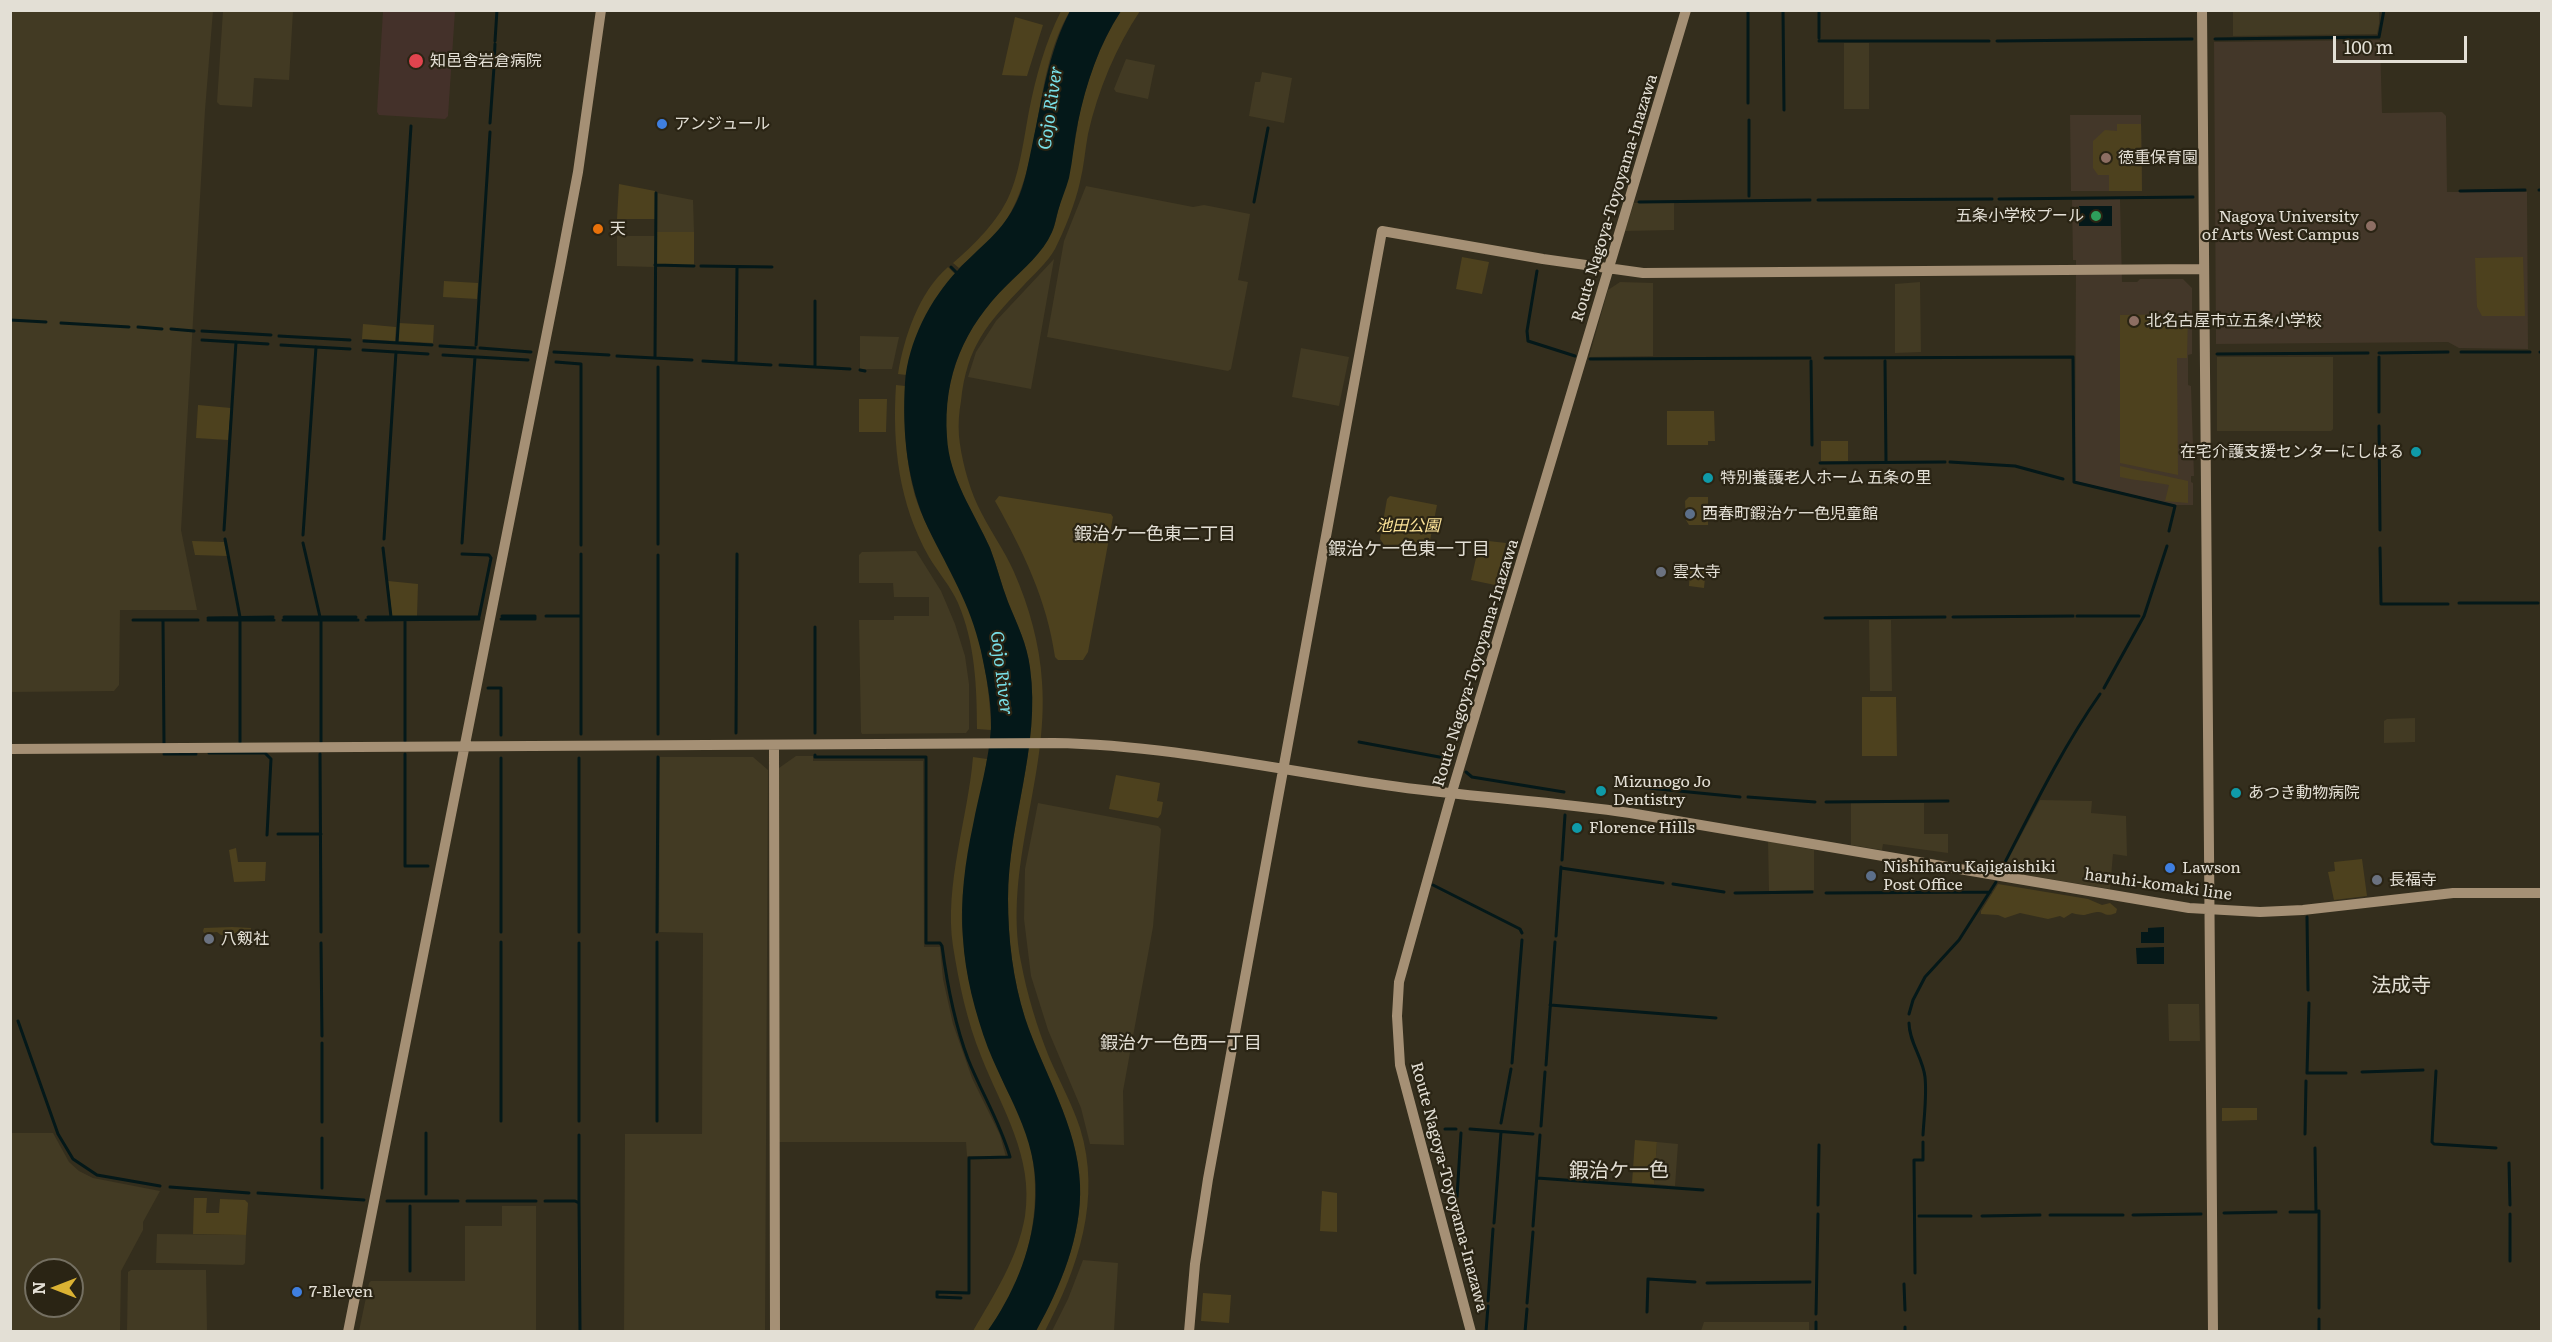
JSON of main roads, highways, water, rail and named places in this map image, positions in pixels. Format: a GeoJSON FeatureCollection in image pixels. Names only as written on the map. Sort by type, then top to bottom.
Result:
{"type":"FeatureCollection","features":[{"type":"Feature","properties":{"kind":"water","name":"Gojo River"},"geometry":{"type":"Polygon","coordinates":[[[1070,11],[1121,11],[1106,37],[1089,79],[1078,122],[1069,178],[1052,232],[1038,254],[992,301],[968,336],[953,373],[947,414],[947,437],[952,467],[990,548],[1029,659],[1032,697],[1031,726],[1009,870],[1010,944],[1014,974],[1025,1018],[1066,1120],[1078,1163],[1080,1185],[1077,1223],[1068,1261],[1036,1331],[987,1332],[1013,1288],[1025,1257],[1033,1225],[1036,1185],[1029,1143],[983,1035],[966,965],[962,924],[964,881],[970,839],[988,753],[991,728],[990,699],[981,651],[971,618],[928,528],[915,493],[905,439],[905,383],[916,337],[938,294],[966,261],[998,230],[1017,201],[1026,174],[1051,60],[1070,11]]]}},
{"type":"Feature","properties":{"kind":"water","name":"五条小学校プール"},"geometry":{"type":"Polygon","coordinates":[[[2079,206],[2112,206],[2112,226],[2079,226],[2079,206]]]}},
{"type":"Feature","properties":{"kind":"water"},"geometry":{"type":"Polygon","coordinates":[[[2164,927],[2164,943],[2141,943],[2141,932],[2148,932],[2148,928],[2164,927]]]}},
{"type":"Feature","properties":{"kind":"water"},"geometry":{"type":"Polygon","coordinates":[[[2164,947],[2164,964],[2137,964],[2136,948],[2164,947]]]}},
{"type":"Feature","properties":{"kind":"waterway"},"geometry":{"type":"LineString","coordinates":[[495,41],[497,10]]}},
{"type":"Feature","properties":{"kind":"waterway"},"geometry":{"type":"LineString","coordinates":[[1748,10],[1748,103]]}},
{"type":"Feature","properties":{"kind":"waterway"},"geometry":{"type":"LineString","coordinates":[[1783,10],[1784,110]]}},
{"type":"Feature","properties":{"kind":"waterway"},"geometry":{"type":"LineString","coordinates":[[1819,10],[1819,38]]}},
{"type":"Feature","properties":{"kind":"waterway"},"geometry":{"type":"LineString","coordinates":[[2215,39],[2379,37],[2384,10]]}},
{"type":"Feature","properties":{"kind":"waterway"},"geometry":{"type":"LineString","coordinates":[[1997,41],[2192,39]]}},
{"type":"Feature","properties":{"kind":"waterway"},"geometry":{"type":"LineString","coordinates":[[1819,41],[1989,41]]}},
{"type":"Feature","properties":{"kind":"waterway"},"geometry":{"type":"LineString","coordinates":[[494,64],[495,44]]}},
{"type":"Feature","properties":{"kind":"waterway"},"geometry":{"type":"LineString","coordinates":[[490,123],[494,67]]}},
{"type":"Feature","properties":{"kind":"waterway"},"geometry":{"type":"LineString","coordinates":[[1749,120],[1749,196]]}},
{"type":"Feature","properties":{"kind":"waterway"},"geometry":{"type":"LineString","coordinates":[[397,343],[411,126]]}},
{"type":"Feature","properties":{"kind":"waterway"},"geometry":{"type":"LineString","coordinates":[[1254,202],[1268,128]]}},
{"type":"Feature","properties":{"kind":"waterway"},"geometry":{"type":"LineString","coordinates":[[476,345],[490,132]]}},
{"type":"Feature","properties":{"kind":"waterway"},"geometry":{"type":"LineString","coordinates":[[2460,191],[2525,190]]}},
{"type":"Feature","properties":{"kind":"waterway"},"geometry":{"type":"LineString","coordinates":[[655,358],[656,193]]}},
{"type":"Feature","properties":{"kind":"waterway"},"geometry":{"type":"LineString","coordinates":[[1999,199],[2193,197]]}},
{"type":"Feature","properties":{"kind":"waterway"},"geometry":{"type":"LineString","coordinates":[[1818,200],[1992,199]]}},
{"type":"Feature","properties":{"kind":"waterway"},"geometry":{"type":"LineString","coordinates":[[1639,202],[1810,200]]}},
{"type":"Feature","properties":{"kind":"waterway"},"geometry":{"type":"LineString","coordinates":[[655,265],[694,266]]}},
{"type":"Feature","properties":{"kind":"waterway"},"geometry":{"type":"LineString","coordinates":[[701,266],[772,267]]}},
{"type":"Feature","properties":{"kind":"waterway"},"geometry":{"type":"LineString","coordinates":[[736,363],[737,267]]}},
{"type":"Feature","properties":{"kind":"waterway"},"geometry":{"type":"LineString","coordinates":[[951,267],[958,274]]}},
{"type":"Feature","properties":{"kind":"waterway"},"geometry":{"type":"LineString","coordinates":[[1537,271],[1527,331],[1528,341],[1575,356]]}},
{"type":"Feature","properties":{"kind":"waterway"},"geometry":{"type":"LineString","coordinates":[[815,301],[815,367]]}},
{"type":"Feature","properties":{"kind":"waterway"},"geometry":{"type":"LineString","coordinates":[[10,320],[46,322]]}},
{"type":"Feature","properties":{"kind":"waterway"},"geometry":{"type":"LineString","coordinates":[[61,323],[129,327]]}},
{"type":"Feature","properties":{"kind":"waterway"},"geometry":{"type":"LineString","coordinates":[[138,327],[162,329]]}},
{"type":"Feature","properties":{"kind":"waterway"},"geometry":{"type":"LineString","coordinates":[[171,329],[194,331]]}},
{"type":"Feature","properties":{"kind":"waterway"},"geometry":{"type":"LineString","coordinates":[[202,331],[271,335]]}},
{"type":"Feature","properties":{"kind":"waterway"},"geometry":{"type":"LineString","coordinates":[[279,336],[350,340]]}},
{"type":"Feature","properties":{"kind":"waterway"},"geometry":{"type":"LineString","coordinates":[[202,340],[268,344]]}},
{"type":"Feature","properties":{"kind":"waterway"},"geometry":{"type":"LineString","coordinates":[[364,341],[432,345]]}},
{"type":"Feature","properties":{"kind":"waterway"},"geometry":{"type":"LineString","coordinates":[[224,530],[236,342]]}},
{"type":"Feature","properties":{"kind":"waterway"},"geometry":{"type":"LineString","coordinates":[[281,345],[350,349]]}},
{"type":"Feature","properties":{"kind":"waterway"},"geometry":{"type":"LineString","coordinates":[[440,346],[475,348]]}},
{"type":"Feature","properties":{"kind":"waterway"},"geometry":{"type":"LineString","coordinates":[[303,535],[316,347]]}},
{"type":"Feature","properties":{"kind":"waterway"},"geometry":{"type":"LineString","coordinates":[[480,348],[531,352]]}},
{"type":"Feature","properties":{"kind":"waterway"},"geometry":{"type":"LineString","coordinates":[[363,350],[428,354]]}},
{"type":"Feature","properties":{"kind":"waterway"},"geometry":{"type":"LineString","coordinates":[[384,539],[396,352]]}},
{"type":"Feature","properties":{"kind":"waterway"},"geometry":{"type":"LineString","coordinates":[[554,352],[609,355]]}},
{"type":"Feature","properties":{"kind":"waterway"},"geometry":{"type":"LineString","coordinates":[[2379,353],[2448,352]]}},
{"type":"Feature","properties":{"kind":"waterway"},"geometry":{"type":"LineString","coordinates":[[2461,352],[2530,352]]}},
{"type":"Feature","properties":{"kind":"waterway"},"geometry":{"type":"LineString","coordinates":[[2217,354],[2368,353]]}},
{"type":"Feature","properties":{"kind":"waterway"},"geometry":{"type":"LineString","coordinates":[[443,355],[528,360]]}},
{"type":"Feature","properties":{"kind":"waterway"},"geometry":{"type":"LineString","coordinates":[[617,356],[692,360]]}},
{"type":"Feature","properties":{"kind":"waterway"},"geometry":{"type":"LineString","coordinates":[[462,543],[475,357]]}},
{"type":"Feature","properties":{"kind":"waterway"},"geometry":{"type":"LineString","coordinates":[[1825,358],[2073,357],[2074,482],[2175,506],[2169,531]]}},
{"type":"Feature","properties":{"kind":"waterway"},"geometry":{"type":"LineString","coordinates":[[2379,357],[2379,412]]}},
{"type":"Feature","properties":{"kind":"waterway"},"geometry":{"type":"LineString","coordinates":[[1590,359],[1810,358]]}},
{"type":"Feature","properties":{"kind":"waterway"},"geometry":{"type":"LineString","coordinates":[[703,361],[771,365]]}},
{"type":"Feature","properties":{"kind":"waterway"},"geometry":{"type":"LineString","coordinates":[[1811,361],[1812,445]]}},
{"type":"Feature","properties":{"kind":"waterway"},"geometry":{"type":"LineString","coordinates":[[1885,361],[1886,462]]}},
{"type":"Feature","properties":{"kind":"waterway"},"geometry":{"type":"LineString","coordinates":[[556,362],[581,364],[581,545]]}},
{"type":"Feature","properties":{"kind":"waterway"},"geometry":{"type":"LineString","coordinates":[[780,365],[850,369]]}},
{"type":"Feature","properties":{"kind":"waterway"},"geometry":{"type":"LineString","coordinates":[[658,367],[658,544]]}},
{"type":"Feature","properties":{"kind":"waterway"},"geometry":{"type":"LineString","coordinates":[[860,370],[865,371]]}},
{"type":"Feature","properties":{"kind":"waterway"},"geometry":{"type":"LineString","coordinates":[[2379,426],[2380,530]]}},
{"type":"Feature","properties":{"kind":"waterway"},"geometry":{"type":"LineString","coordinates":[[1820,463],[1945,462]]}},
{"type":"Feature","properties":{"kind":"waterway"},"geometry":{"type":"LineString","coordinates":[[1950,462],[2015,466],[2063,479]]}},
{"type":"Feature","properties":{"kind":"waterway"},"geometry":{"type":"LineString","coordinates":[[225,539],[240,617]]}},
{"type":"Feature","properties":{"kind":"waterway"},"geometry":{"type":"LineString","coordinates":[[303,543],[320,617]]}},
{"type":"Feature","properties":{"kind":"waterway"},"geometry":{"type":"LineString","coordinates":[[2104,688],[2144,616],[2167,546]]}},
{"type":"Feature","properties":{"kind":"waterway"},"geometry":{"type":"LineString","coordinates":[[383,548],[391,617]]}},
{"type":"Feature","properties":{"kind":"waterway"},"geometry":{"type":"LineString","coordinates":[[2380,548],[2381,604],[2448,604]]}},
{"type":"Feature","properties":{"kind":"waterway"},"geometry":{"type":"LineString","coordinates":[[368,617],[479,617],[491,558],[489,555],[462,554]]}},
{"type":"Feature","properties":{"kind":"waterway"},"geometry":{"type":"LineString","coordinates":[[581,554],[581,616]]}},
{"type":"Feature","properties":{"kind":"waterway"},"geometry":{"type":"LineString","coordinates":[[736,733],[737,554]]}},
{"type":"Feature","properties":{"kind":"waterway"},"geometry":{"type":"LineString","coordinates":[[658,555],[658,734]]}},
{"type":"Feature","properties":{"kind":"waterway"},"geometry":{"type":"LineString","coordinates":[[2459,603],[2538,603]]}},
{"type":"Feature","properties":{"kind":"waterway"},"geometry":{"type":"LineString","coordinates":[[502,616],[535,616]]}},
{"type":"Feature","properties":{"kind":"waterway"},"geometry":{"type":"LineString","coordinates":[[501,619],[535,619],[535,616]]}},
{"type":"Feature","properties":{"kind":"waterway"},"geometry":{"type":"LineString","coordinates":[[546,616],[581,616],[581,734]]}},
{"type":"Feature","properties":{"kind":"waterway"},"geometry":{"type":"LineString","coordinates":[[1953,617],[2073,616]]}},
{"type":"Feature","properties":{"kind":"waterway"},"geometry":{"type":"LineString","coordinates":[[2077,616],[2139,616]]}},
{"type":"Feature","properties":{"kind":"waterway"},"geometry":{"type":"LineString","coordinates":[[208,618],[273,617]]}},
{"type":"Feature","properties":{"kind":"waterway"},"geometry":{"type":"LineString","coordinates":[[284,617],[356,617]]}},
{"type":"Feature","properties":{"kind":"waterway"},"geometry":{"type":"LineString","coordinates":[[1825,618],[1945,617]]}},
{"type":"Feature","properties":{"kind":"waterway"},"geometry":{"type":"LineString","coordinates":[[405,619],[405,741]]}},
{"type":"Feature","properties":{"kind":"waterway"},"geometry":{"type":"LineString","coordinates":[[366,620],[479,619]]}},
{"type":"Feature","properties":{"kind":"waterway"},"geometry":{"type":"LineString","coordinates":[[133,620],[198,620]]}},
{"type":"Feature","properties":{"kind":"waterway"},"geometry":{"type":"LineString","coordinates":[[163,620],[164,744]]}},
{"type":"Feature","properties":{"kind":"waterway"},"geometry":{"type":"LineString","coordinates":[[208,620],[274,620]]}},
{"type":"Feature","properties":{"kind":"waterway"},"geometry":{"type":"LineString","coordinates":[[283,620],[358,620]]}},
{"type":"Feature","properties":{"kind":"waterway"},"geometry":{"type":"LineString","coordinates":[[321,620],[321,742]]}},
{"type":"Feature","properties":{"kind":"waterway"},"geometry":{"type":"LineString","coordinates":[[240,622],[240,742]]}},
{"type":"Feature","properties":{"kind":"waterway"},"geometry":{"type":"LineString","coordinates":[[815,627],[815,733]]}},
{"type":"Feature","properties":{"kind":"waterway"},"geometry":{"type":"LineString","coordinates":[[488,688],[501,688],[501,735]]}},
{"type":"Feature","properties":{"kind":"waterway"},"geometry":{"type":"LineString","coordinates":[[2001,870],[2060,758],[2100,694]]}},
{"type":"Feature","properties":{"kind":"waterway"},"geometry":{"type":"LineString","coordinates":[[1359,742],[1450,759]]}},
{"type":"Feature","properties":{"kind":"waterway"},"geometry":{"type":"LineString","coordinates":[[209,753],[265,753],[271,759],[267,835]]}},
{"type":"Feature","properties":{"kind":"waterway"},"geometry":{"type":"LineString","coordinates":[[164,754],[196,754]]}},
{"type":"Feature","properties":{"kind":"waterway"},"geometry":{"type":"LineString","coordinates":[[320,754],[321,932]]}},
{"type":"Feature","properties":{"kind":"waterway"},"geometry":{"type":"LineString","coordinates":[[405,754],[405,866],[428,866]]}},
{"type":"Feature","properties":{"kind":"waterway"},"geometry":{"type":"LineString","coordinates":[[815,755],[815,757],[926,757],[926,943],[940,943],[942,946],[952,1003],[963,1045],[1010,1157],[969,1158],[969,1293],[937,1292],[937,1297],[961,1298]]}},
{"type":"Feature","properties":{"kind":"waterway"},"geometry":{"type":"LineString","coordinates":[[657,932],[658,757]]}},
{"type":"Feature","properties":{"kind":"waterway"},"geometry":{"type":"LineString","coordinates":[[501,758],[501,932]]}},
{"type":"Feature","properties":{"kind":"waterway"},"geometry":{"type":"LineString","coordinates":[[579,758],[579,932]]}},
{"type":"Feature","properties":{"kind":"waterway"},"geometry":{"type":"LineString","coordinates":[[1466,772],[1472,777],[1564,792]]}},
{"type":"Feature","properties":{"kind":"waterway"},"geometry":{"type":"LineString","coordinates":[[1638,787],[1740,797]]}},
{"type":"Feature","properties":{"kind":"waterway"},"geometry":{"type":"LineString","coordinates":[[1748,797],[1815,802]]}},
{"type":"Feature","properties":{"kind":"waterway"},"geometry":{"type":"LineString","coordinates":[[1826,802],[1948,801]]}},
{"type":"Feature","properties":{"kind":"waterway"},"geometry":{"type":"LineString","coordinates":[[1562,860],[1565,815]]}},
{"type":"Feature","properties":{"kind":"waterway"},"geometry":{"type":"LineString","coordinates":[[278,834],[321,834]]}},
{"type":"Feature","properties":{"kind":"waterway"},"geometry":{"type":"LineString","coordinates":[[1556,936],[1561,867]]}},
{"type":"Feature","properties":{"kind":"waterway"},"geometry":{"type":"LineString","coordinates":[[1561,868],[1663,883]]}},
{"type":"Feature","properties":{"kind":"waterway"},"geometry":{"type":"LineString","coordinates":[[1909,1014],[1913,1000],[1925,977],[1959,940],[1996,882]]}},
{"type":"Feature","properties":{"kind":"waterway"},"geometry":{"type":"LineString","coordinates":[[1673,884],[1724,892]]}},
{"type":"Feature","properties":{"kind":"waterway"},"geometry":{"type":"LineString","coordinates":[[1433,885],[1520,929],[1522,933]]}},
{"type":"Feature","properties":{"kind":"waterway"},"geometry":{"type":"LineString","coordinates":[[1735,893],[1812,892]]}},
{"type":"Feature","properties":{"kind":"waterway"},"geometry":{"type":"LineString","coordinates":[[1826,893],[1990,892]]}},
{"type":"Feature","properties":{"kind":"waterway"},"geometry":{"type":"LineString","coordinates":[[2307,917],[2308,990]]}},
{"type":"Feature","properties":{"kind":"waterway"},"geometry":{"type":"LineString","coordinates":[[1512,1063],[1522,940]]}},
{"type":"Feature","properties":{"kind":"waterway"},"geometry":{"type":"LineString","coordinates":[[501,942],[501,1121]]}},
{"type":"Feature","properties":{"kind":"waterway"},"geometry":{"type":"LineString","coordinates":[[657,942],[657,1121]]}},
{"type":"Feature","properties":{"kind":"waterway"},"geometry":{"type":"LineString","coordinates":[[1546,1065],[1555,942]]}},
{"type":"Feature","properties":{"kind":"waterway"},"geometry":{"type":"LineString","coordinates":[[321,943],[322,1036]]}},
{"type":"Feature","properties":{"kind":"waterway"},"geometry":{"type":"LineString","coordinates":[[579,943],[579,1121]]}},
{"type":"Feature","properties":{"kind":"waterway"},"geometry":{"type":"LineString","coordinates":[[2309,1003],[2307,1073],[2346,1073]]}},
{"type":"Feature","properties":{"kind":"waterway"},"geometry":{"type":"LineString","coordinates":[[1550,1005],[1716,1018]]}},
{"type":"Feature","properties":{"kind":"waterway"},"geometry":{"type":"LineString","coordinates":[[18,1021],[58,1134],[73,1159],[97,1175],[160,1186]]}},
{"type":"Feature","properties":{"kind":"waterway"},"geometry":{"type":"LineString","coordinates":[[1909,1023],[1911,1037],[1925,1077],[1923,1135]]}},
{"type":"Feature","properties":{"kind":"waterway"},"geometry":{"type":"LineString","coordinates":[[322,1043],[322,1122]]}},
{"type":"Feature","properties":{"kind":"waterway"},"geometry":{"type":"LineString","coordinates":[[1501,1123],[1511,1069]]}},
{"type":"Feature","properties":{"kind":"waterway"},"geometry":{"type":"LineString","coordinates":[[2362,1072],[2423,1070]]}},
{"type":"Feature","properties":{"kind":"waterway"},"geometry":{"type":"LineString","coordinates":[[2436,1071],[2432,1142],[2434,1144],[2496,1148]]}},
{"type":"Feature","properties":{"kind":"waterway"},"geometry":{"type":"LineString","coordinates":[[1541,1126],[1545,1072]]}},
{"type":"Feature","properties":{"kind":"waterway"},"geometry":{"type":"LineString","coordinates":[[2305,1134],[2306,1081]]}},
{"type":"Feature","properties":{"kind":"waterway"},"geometry":{"type":"LineString","coordinates":[[1445,1129],[1456,1129]]}},
{"type":"Feature","properties":{"kind":"waterway"},"geometry":{"type":"LineString","coordinates":[[1470,1129],[1533,1134]]}},
{"type":"Feature","properties":{"kind":"waterway"},"geometry":{"type":"LineString","coordinates":[[1431,1130],[1437,1130]]}},
{"type":"Feature","properties":{"kind":"waterway"},"geometry":{"type":"LineString","coordinates":[[1494,1223],[1501,1132]]}},
{"type":"Feature","properties":{"kind":"waterway"},"geometry":{"type":"LineString","coordinates":[[426,1133],[426,1194]]}},
{"type":"Feature","properties":{"kind":"waterway"},"geometry":{"type":"LineString","coordinates":[[1457,1197],[1461,1133]]}},
{"type":"Feature","properties":{"kind":"waterway"},"geometry":{"type":"LineString","coordinates":[[579,1135],[579,1203]]}},
{"type":"Feature","properties":{"kind":"waterway"},"geometry":{"type":"LineString","coordinates":[[1533,1226],[1540,1135]]}},
{"type":"Feature","properties":{"kind":"waterway"},"geometry":{"type":"LineString","coordinates":[[322,1138],[322,1188]]}},
{"type":"Feature","properties":{"kind":"waterway"},"geometry":{"type":"LineString","coordinates":[[1915,1273],[1914,1160],[1923,1160],[1923,1142]]}},
{"type":"Feature","properties":{"kind":"waterway"},"geometry":{"type":"LineString","coordinates":[[1818,1205],[1819,1145]]}},
{"type":"Feature","properties":{"kind":"waterway"},"geometry":{"type":"LineString","coordinates":[[2315,1148],[2316,1212],[2319,1211],[2319,1308]]}},
{"type":"Feature","properties":{"kind":"waterway"},"geometry":{"type":"LineString","coordinates":[[2509,1163],[2510,1205]]}},
{"type":"Feature","properties":{"kind":"waterway"},"geometry":{"type":"LineString","coordinates":[[1537,1178],[1703,1190]]}},
{"type":"Feature","properties":{"kind":"waterway"},"geometry":{"type":"LineString","coordinates":[[170,1187],[249,1193]]}},
{"type":"Feature","properties":{"kind":"waterway"},"geometry":{"type":"LineString","coordinates":[[258,1193],[364,1200]]}},
{"type":"Feature","properties":{"kind":"waterway"},"geometry":{"type":"LineString","coordinates":[[387,1201],[458,1201]]}},
{"type":"Feature","properties":{"kind":"waterway"},"geometry":{"type":"LineString","coordinates":[[467,1201],[536,1201]]}},
{"type":"Feature","properties":{"kind":"waterway"},"geometry":{"type":"LineString","coordinates":[[545,1201],[579,1203],[580,1332]]}},
{"type":"Feature","properties":{"kind":"waterway"},"geometry":{"type":"LineString","coordinates":[[410,1206],[410,1271]]}},
{"type":"Feature","properties":{"kind":"waterway"},"geometry":{"type":"LineString","coordinates":[[2224,1213],[2276,1212]]}},
{"type":"Feature","properties":{"kind":"waterway"},"geometry":{"type":"LineString","coordinates":[[2290,1212],[2316,1212]]}},
{"type":"Feature","properties":{"kind":"waterway"},"geometry":{"type":"LineString","coordinates":[[1816,1314],[1818,1214]]}},
{"type":"Feature","properties":{"kind":"waterway"},"geometry":{"type":"LineString","coordinates":[[2133,1215],[2201,1214]]}},
{"type":"Feature","properties":{"kind":"waterway"},"geometry":{"type":"LineString","coordinates":[[2510,1214],[2510,1261]]}},
{"type":"Feature","properties":{"kind":"waterway"},"geometry":{"type":"LineString","coordinates":[[1982,1216],[2040,1215]]}},
{"type":"Feature","properties":{"kind":"waterway"},"geometry":{"type":"LineString","coordinates":[[2050,1215],[2123,1215]]}},
{"type":"Feature","properties":{"kind":"waterway"},"geometry":{"type":"LineString","coordinates":[[1919,1216],[1971,1216]]}},
{"type":"Feature","properties":{"kind":"waterway"},"geometry":{"type":"LineString","coordinates":[[1488,1301],[1493,1229]]}},
{"type":"Feature","properties":{"kind":"waterway"},"geometry":{"type":"LineString","coordinates":[[1527,1303],[1533,1232]]}},
{"type":"Feature","properties":{"kind":"waterway"},"geometry":{"type":"LineString","coordinates":[[1647,1312],[1648,1279],[1695,1282]]}},
{"type":"Feature","properties":{"kind":"waterway"},"geometry":{"type":"LineString","coordinates":[[1707,1283],[1810,1282]]}},
{"type":"Feature","properties":{"kind":"waterway"},"geometry":{"type":"LineString","coordinates":[[1904,1284],[1905,1310]]}},
{"type":"Feature","properties":{"kind":"waterway"},"geometry":{"type":"LineString","coordinates":[[1486,1332],[1488,1306]]}},
{"type":"Feature","properties":{"kind":"waterway"},"geometry":{"type":"LineString","coordinates":[[1525,1332],[1527,1309]]}},
{"type":"Feature","properties":{"kind":"waterway"},"geometry":{"type":"LineString","coordinates":[[2319,1319],[2319,1332]]}},
{"type":"Feature","properties":{"kind":"waterway"},"geometry":{"type":"LineString","coordinates":[[1816,1322],[1816,1332]]}},
{"type":"Feature","properties":{"kind":"waterway"},"geometry":{"type":"LineString","coordinates":[[1905,1327],[1905,1332]]}},
{"type":"Feature","properties":{"kind":"place","name":"知邑舎岩倉病院"},"geometry":{"type":"Point","coordinates":[416,61]}},
{"type":"Feature","properties":{"kind":"place","name":"アンジュール"},"geometry":{"type":"Point","coordinates":[662,124]}},
{"type":"Feature","properties":{"kind":"place","name":"徳重保育園"},"geometry":{"type":"Point","coordinates":[2106,158]}},
{"type":"Feature","properties":{"kind":"place","name":"五条小学校プール"},"geometry":{"type":"Point","coordinates":[2096,216]}},
{"type":"Feature","properties":{"kind":"place","name":"Nagoya University of Arts West Campus"},"geometry":{"type":"Point","coordinates":[2371,226]}},
{"type":"Feature","properties":{"kind":"place","name":"天"},"geometry":{"type":"Point","coordinates":[598,229]}},
{"type":"Feature","properties":{"kind":"place","name":"北名古屋市立五条小学校"},"geometry":{"type":"Point","coordinates":[2134,321]}},
{"type":"Feature","properties":{"kind":"place","name":"在宅介護支援センターにしはる"},"geometry":{"type":"Point","coordinates":[2416,452]}},
{"type":"Feature","properties":{"kind":"place","name":"特別養護老人ホーム 五条の里"},"geometry":{"type":"Point","coordinates":[1708,478]}},
{"type":"Feature","properties":{"kind":"place","name":"西春町鍜治ケ一色児童館"},"geometry":{"type":"Point","coordinates":[1690,514]}},
{"type":"Feature","properties":{"kind":"place","name":"雲太寺"},"geometry":{"type":"Point","coordinates":[1661,572]}},
{"type":"Feature","properties":{"kind":"place","name":"Mizunogo Jo Dentistry"},"geometry":{"type":"Point","coordinates":[1601,791]}},
{"type":"Feature","properties":{"kind":"place","name":"あつき動物病院"},"geometry":{"type":"Point","coordinates":[2236,793]}},
{"type":"Feature","properties":{"kind":"place","name":"Florence Hills"},"geometry":{"type":"Point","coordinates":[1577,828]}},
{"type":"Feature","properties":{"kind":"place","name":"Lawson"},"geometry":{"type":"Point","coordinates":[2170,868]}},
{"type":"Feature","properties":{"kind":"place","name":"Nishiharu Kajigaishiki Post Office"},"geometry":{"type":"Point","coordinates":[1871,876]}},
{"type":"Feature","properties":{"kind":"place","name":"長福寺"},"geometry":{"type":"Point","coordinates":[2377,880]}},
{"type":"Feature","properties":{"kind":"place","name":"八剱社"},"geometry":{"type":"Point","coordinates":[209,939]}},
{"type":"Feature","properties":{"kind":"place","name":"7-Eleven"},"geometry":{"type":"Point","coordinates":[297,1292]}},
{"type":"Feature","properties":{"kind":"district","name":"鍜治ケ一色東二丁目"},"geometry":{"type":"Point","coordinates":[1155,535]}},
{"type":"Feature","properties":{"kind":"district","name":"鍜治ケ一色東一丁目"},"geometry":{"type":"Point","coordinates":[1409,550]}},
{"type":"Feature","properties":{"kind":"district","name":"法成寺"},"geometry":{"type":"Point","coordinates":[2401,986]}},
{"type":"Feature","properties":{"kind":"district","name":"鍜治ケ一色西一丁目"},"geometry":{"type":"Point","coordinates":[1181,1044]}},
{"type":"Feature","properties":{"kind":"district","name":"鍜治ケ一色"},"geometry":{"type":"Point","coordinates":[1619,1171]}},
{"type":"Feature","properties":{"kind":"park label","name":"池田公園"},"geometry":{"type":"Point","coordinates":[1408,526]}}]}
